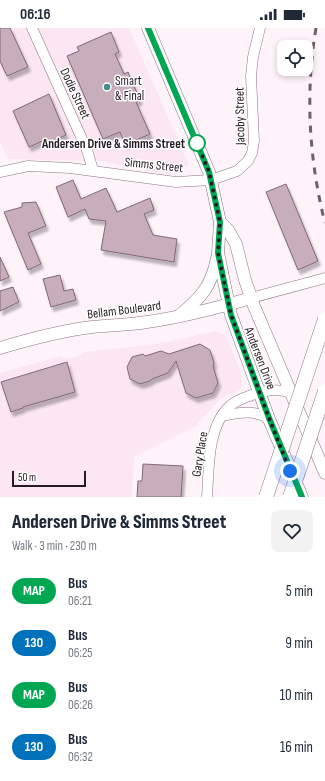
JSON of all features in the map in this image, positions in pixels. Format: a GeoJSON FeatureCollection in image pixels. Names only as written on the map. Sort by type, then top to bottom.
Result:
{"type":"FeatureCollection","features":[{"type":"Feature","properties":{"kind":"highway"},"geometry":{"type":"LineString","coordinates":[[266,497],[325,319]]}},
{"type":"Feature","properties":{"kind":"highway"},"geometry":{"type":"LineString","coordinates":[[290,497],[325,391]]}},
{"type":"Feature","properties":{"kind":"main road","name":"Andersen Drive"},"geometry":{"type":"LineString","coordinates":[[148,28],[205,162],[211,180],[220,222],[218,253],[228,305],[234,326],[269,418],[302,497]]}},
{"type":"Feature","properties":{"kind":"main road","name":"Andersen Drive"},"geometry":{"type":"LineString","coordinates":[[220,222],[228,230],[236,244],[251,298],[325,472]]}},
{"type":"Feature","properties":{"kind":"main road"},"geometry":{"type":"LineString","coordinates":[[178,316],[195,302],[206,289],[213,277],[218,253]]}},
{"type":"Feature","properties":{"kind":"main road","name":"Bellam Boulevard"},"geometry":{"type":"LineString","coordinates":[[0,348],[64,331],[146,322],[228,305],[251,298]]}},
{"type":"Feature","properties":{"kind":"street","name":"Dodie Street"},"geometry":{"type":"LineString","coordinates":[[32,28],[87,150],[93,170]]}},
{"type":"Feature","properties":{"kind":"street","name":"Jacoby Street"},"geometry":{"type":"LineString","coordinates":[[211,180],[243,167],[252,154],[254,141],[251,76],[252,57],[260,28]]}},
{"type":"Feature","properties":{"kind":"street","name":"Simms Street"},"geometry":{"type":"LineString","coordinates":[[0,172],[28,166],[40,166],[93,170],[176,182],[211,180]]}},
{"type":"Feature","properties":{"kind":"street"},"geometry":{"type":"LineString","coordinates":[[251,298],[325,278]]}},
{"type":"Feature","properties":{"kind":"street","name":"Gary Place"},"geometry":{"type":"LineString","coordinates":[[207,497],[213,436],[222,416],[230,405],[259,392],[279,389],[291,393]]}},
{"type":"Feature","properties":{"kind":"street"},"geometry":{"type":"LineString","coordinates":[[222,416],[253,412],[269,418]]}},
{"type":"Feature","properties":{"kind":"shaded area"},"geometry":{"type":"Polygon","coordinates":[[[0,28],[129,28],[189,165],[167,175],[100,161],[8,159],[0,141],[0,28]]]}},
{"type":"Feature","properties":{"kind":"shaded area"},"geometry":{"type":"Polygon","coordinates":[[[216,331],[225,335],[228,339],[242,377],[242,386],[239,390],[220,399],[194,427],[134,457],[132,497],[0,497],[0,373],[61,356],[65,359],[80,356],[84,352],[167,342],[216,331]]]}},
{"type":"Feature","properties":{"kind":"building"},"geometry":{"type":"Polygon","coordinates":[[[0,28],[10,28],[28,67],[7,76],[0,61],[0,28]]]}},
{"type":"Feature","properties":{"kind":"building","name":"Smart & Final"},"geometry":{"type":"Polygon","coordinates":[[[111,32],[119,52],[115,54],[124,74],[128,72],[140,100],[136,102],[150,134],[125,145],[120,132],[103,139],[67,56],[79,51],[77,47],[111,32]]]}},
{"type":"Feature","properties":{"kind":"building"},"geometry":{"type":"Polygon","coordinates":[[[49,94],[66,135],[49,143],[47,139],[29,147],[13,111],[49,94]]]}},
{"type":"Feature","properties":{"kind":"building"},"geometry":{"type":"Polygon","coordinates":[[[73,180],[81,199],[106,188],[117,212],[150,198],[154,210],[144,214],[153,235],[177,239],[174,262],[101,250],[106,221],[89,219],[85,209],[68,217],[56,187],[73,180]]]}},
{"type":"Feature","properties":{"kind":"building"},"geometry":{"type":"Polygon","coordinates":[[[286,184],[318,261],[298,270],[266,192],[286,184]]]}},
{"type":"Feature","properties":{"kind":"building"},"geometry":{"type":"Polygon","coordinates":[[[36,202],[46,226],[28,233],[41,264],[28,270],[4,212],[22,207],[22,203],[36,202]]]}},
{"type":"Feature","properties":{"kind":"building"},"geometry":{"type":"Polygon","coordinates":[[[0,257],[9,277],[0,281],[0,257]]]}},
{"type":"Feature","properties":{"kind":"building"},"geometry":{"type":"Polygon","coordinates":[[[60,275],[64,291],[73,289],[76,300],[51,307],[43,279],[60,275]]]}},
{"type":"Feature","properties":{"kind":"building"},"geometry":{"type":"Polygon","coordinates":[[[13,287],[19,302],[0,311],[0,291],[13,287]]]}},
{"type":"Feature","properties":{"kind":"building"},"geometry":{"type":"Polygon","coordinates":[[[200,344],[210,350],[214,363],[213,366],[218,383],[213,393],[196,398],[186,393],[176,361],[168,373],[150,381],[140,384],[130,379],[127,367],[132,357],[143,354],[145,356],[161,351],[169,354],[200,344]]]}},
{"type":"Feature","properties":{"kind":"building"},"geometry":{"type":"Polygon","coordinates":[[[67,362],[75,392],[11,412],[1,382],[67,362]]]}},
{"type":"Feature","properties":{"kind":"building"},"geometry":{"type":"Polygon","coordinates":[[[143,464],[183,466],[181,497],[137,497],[138,481],[142,481],[143,464]]]}},
{"type":"Feature","properties":{"kind":"railway"},"geometry":{"type":"LineString","coordinates":[[316,28],[311,77],[310,126],[315,175],[325,223]]}},
{"type":"Feature","properties":{"kind":"bus line","name":"MAP"},"geometry":{"type":"LineString","coordinates":[[148,28],[209,172],[220,222],[218,232],[218,253],[234,326],[269,418],[302,497]]}},
{"type":"Feature","properties":{"kind":"place","name":"Smart & Final"},"geometry":{"type":"Point","coordinates":[107,87]}},
{"type":"Feature","properties":{"kind":"place","name":"Andersen Drive & Simms Street"},"geometry":{"type":"Point","coordinates":[197,143]}},
{"type":"Feature","properties":{"kind":"route"},"geometry":{"type":"LineString","coordinates":[[197,143],[209,172],[220,222],[218,232],[218,253],[234,326],[290,471]]}}]}
